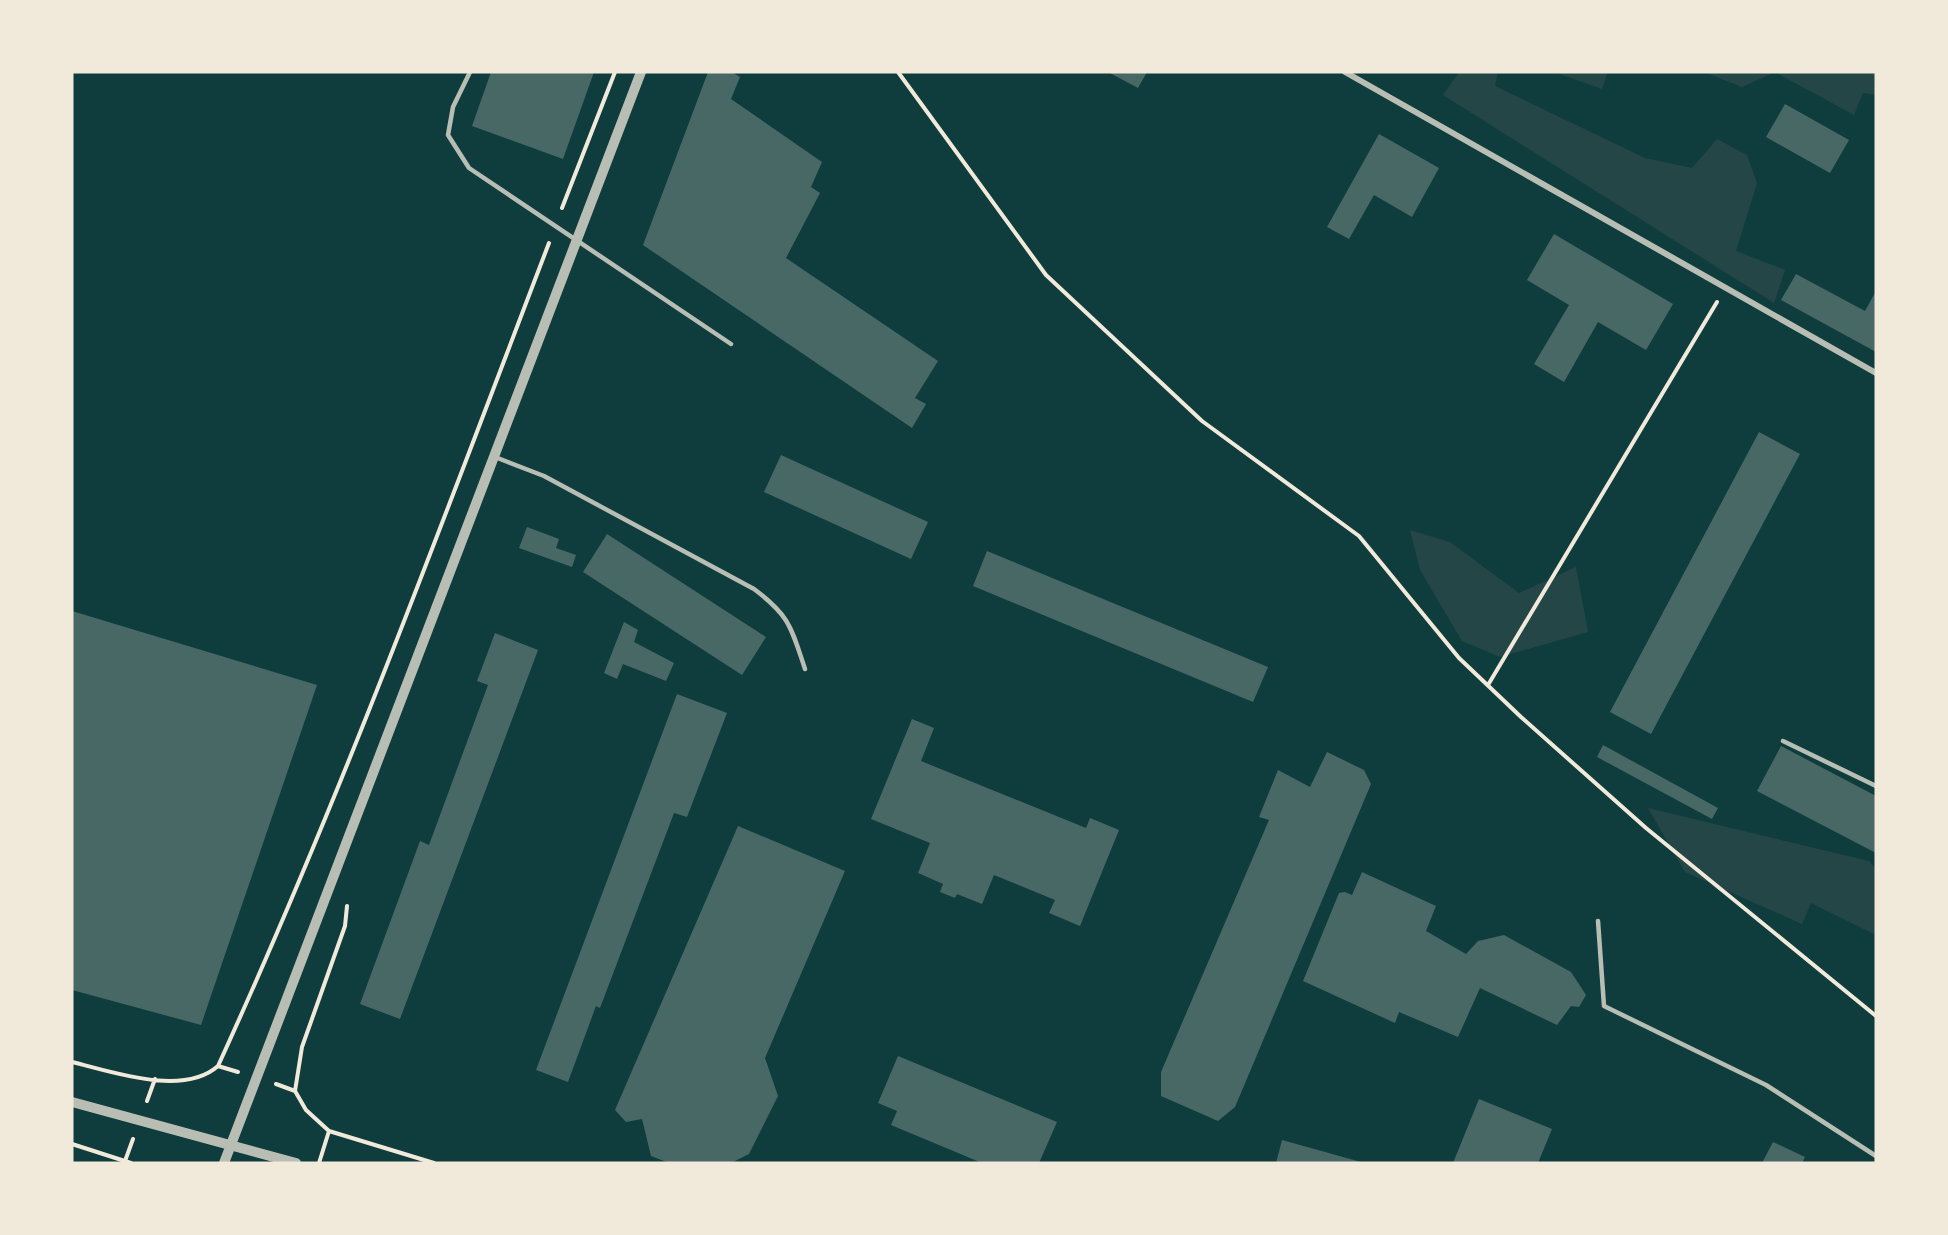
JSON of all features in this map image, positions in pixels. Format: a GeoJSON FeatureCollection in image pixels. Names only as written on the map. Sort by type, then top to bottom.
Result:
{"type":"FeatureCollection","features":[{"type":"Feature","properties":{"kind":"street"},"geometry":{"type":"LineString","coordinates":[[224,1163],[318,922],[492,456],[641,72]]}},
{"type":"Feature","properties":{"kind":"street"},"geometry":{"type":"LineString","coordinates":[[1345,72],[1876,373]]}},
{"type":"Feature","properties":{"kind":"street"},"geometry":{"type":"LineString","coordinates":[[72,1102],[296,1163]]}},
{"type":"Feature","properties":{"kind":"lane"},"geometry":{"type":"LineString","coordinates":[[470,72],[453,106],[448,135],[469,168],[731,344]]}},
{"type":"Feature","properties":{"kind":"lane"},"geometry":{"type":"LineString","coordinates":[[492,456],[544,476],[754,590],[779,608],[792,631],[805,669]]}},
{"type":"Feature","properties":{"kind":"lane"},"geometry":{"type":"LineString","coordinates":[[1783,741],[1876,786]]}},
{"type":"Feature","properties":{"kind":"lane"},"geometry":{"type":"LineString","coordinates":[[1598,921],[1604,1006],[1766,1086],[1876,1156]]}},
{"type":"Feature","properties":{"kind":"path"},"geometry":{"type":"LineString","coordinates":[[218,1066],[286,916],[360,737],[615,72]]}},
{"type":"Feature","properties":{"kind":"path"},"geometry":{"type":"LineString","coordinates":[[898,72],[1046,275],[1202,421],[1359,536],[1459,658],[1488,685],[1646,828],[1876,1016]]}},
{"type":"Feature","properties":{"kind":"path"},"geometry":{"type":"LineString","coordinates":[[1488,685],[1725,288]]}},
{"type":"Feature","properties":{"kind":"path"},"geometry":{"type":"LineString","coordinates":[[295,1091],[302,1047],[345,926]]}},
{"type":"Feature","properties":{"kind":"path"},"geometry":{"type":"LineString","coordinates":[[319,1163],[329,1131]]}},
{"type":"Feature","properties":{"kind":"path"},"geometry":{"type":"LineString","coordinates":[[72,1143],[130,1163]]}},
{"type":"Feature","properties":{"kind":"shaded area"},"geometry":{"type":"Polygon","coordinates":[[[1459,72],[1498,72],[1495,86],[1645,158],[1692,168],[1717,139],[1747,155],[1757,183],[1736,251],[1785,270],[1774,303],[1443,95],[1459,72]]]}},
{"type":"Feature","properties":{"kind":"shaded area"},"geometry":{"type":"Polygon","coordinates":[[[1554,72],[1608,72],[1602,89],[1554,72]]]}},
{"type":"Feature","properties":{"kind":"shaded area"},"geometry":{"type":"Polygon","coordinates":[[[1704,72],[1775,72],[1742,87],[1704,72]]]}},
{"type":"Feature","properties":{"kind":"shaded area"},"geometry":{"type":"Polygon","coordinates":[[[1775,72],[1876,72],[1876,95],[1863,93],[1854,115],[1775,72]]]}},
{"type":"Feature","properties":{"kind":"shaded area"},"geometry":{"type":"Polygon","coordinates":[[[1410,530],[1450,542],[1519,593],[1576,567],[1588,632],[1500,657],[1462,641],[1420,570],[1410,530]]]}},
{"type":"Feature","properties":{"kind":"shaded area"},"geometry":{"type":"Polygon","coordinates":[[[1648,808],[1869,861],[1876,869],[1876,935],[1811,903],[1802,924],[1685,872],[1648,808]]]}},
{"type":"Feature","properties":{"kind":"building"},"geometry":{"type":"Polygon","coordinates":[[[491,72],[594,72],[563,159],[472,126],[491,72]]]}},
{"type":"Feature","properties":{"kind":"building"},"geometry":{"type":"Polygon","coordinates":[[[708,72],[732,72],[740,77],[731,99],[822,162],[811,187],[820,193],[786,258],[938,361],[915,398],[926,404],[912,428],[643,245],[708,72]]]}},
{"type":"Feature","properties":{"kind":"building"},"geometry":{"type":"Polygon","coordinates":[[[1108,72],[1147,72],[1138,88],[1108,72]]]}},
{"type":"Feature","properties":{"kind":"building"},"geometry":{"type":"Polygon","coordinates":[[[1785,104],[1849,140],[1830,173],[1766,137],[1785,104]]]}},
{"type":"Feature","properties":{"kind":"building"},"geometry":{"type":"Polygon","coordinates":[[[1379,134],[1439,168],[1412,217],[1374,195],[1349,239],[1327,227],[1379,134]]]}},
{"type":"Feature","properties":{"kind":"building"},"geometry":{"type":"Polygon","coordinates":[[[1554,234],[1673,304],[1646,350],[1598,322],[1564,382],[1534,364],[1569,305],[1527,280],[1554,234]]]}},
{"type":"Feature","properties":{"kind":"building"},"geometry":{"type":"Polygon","coordinates":[[[1796,274],[1865,311],[1876,291],[1876,352],[1781,300],[1796,274]]]}},
{"type":"Feature","properties":{"kind":"building"},"geometry":{"type":"Polygon","coordinates":[[[1759,432],[1800,454],[1651,734],[1610,712],[1759,432]]]}},
{"type":"Feature","properties":{"kind":"building"},"geometry":{"type":"Polygon","coordinates":[[[781,455],[928,522],[911,559],[764,492],[781,455]]]}},
{"type":"Feature","properties":{"kind":"building"},"geometry":{"type":"Polygon","coordinates":[[[527,527],[559,539],[556,548],[576,555],[572,567],[519,548],[527,527]]]}},
{"type":"Feature","properties":{"kind":"building"},"geometry":{"type":"Polygon","coordinates":[[[607,534],[766,637],[742,675],[583,572],[607,534]]]}},
{"type":"Feature","properties":{"kind":"building"},"geometry":{"type":"Polygon","coordinates":[[[987,551],[1268,667],[1253,702],[973,586],[987,551]]]}},
{"type":"Feature","properties":{"kind":"building"},"geometry":{"type":"Polygon","coordinates":[[[72,611],[317,685],[201,1025],[72,990],[72,611]]]}},
{"type":"Feature","properties":{"kind":"building"},"geometry":{"type":"Polygon","coordinates":[[[624,622],[638,630],[634,642],[674,663],[666,681],[623,664],[617,679],[604,673],[624,622]]]}},
{"type":"Feature","properties":{"kind":"building"},"geometry":{"type":"Polygon","coordinates":[[[495,633],[538,650],[400,1019],[360,1004],[420,841],[429,845],[488,685],[477,681],[495,633]]]}},
{"type":"Feature","properties":{"kind":"building"},"geometry":{"type":"Polygon","coordinates":[[[677,694],[727,713],[687,817],[674,813],[600,1008],[596,1006],[568,1082],[536,1070],[677,694]]]}},
{"type":"Feature","properties":{"kind":"building"},"geometry":{"type":"Polygon","coordinates":[[[912,719],[934,728],[921,761],[1086,828],[1090,818],[1119,830],[1080,926],[1049,913],[1055,900],[994,875],[982,904],[957,894],[955,898],[940,892],[943,884],[918,873],[930,843],[871,819],[912,719]]]}},
{"type":"Feature","properties":{"kind":"building"},"geometry":{"type":"Polygon","coordinates":[[[1603,745],[1718,808],[1712,819],[1597,757],[1603,745]]]}},
{"type":"Feature","properties":{"kind":"building"},"geometry":{"type":"Polygon","coordinates":[[[1781,746],[1876,796],[1876,853],[1757,791],[1781,746]]]}},
{"type":"Feature","properties":{"kind":"building"},"geometry":{"type":"Polygon","coordinates":[[[1327,752],[1364,770],[1371,784],[1235,1107],[1218,1121],[1161,1096],[1161,1072],[1269,820],[1259,817],[1278,770],[1310,787],[1327,752]]]}},
{"type":"Feature","properties":{"kind":"building"},"geometry":{"type":"Polygon","coordinates":[[[738,826],[845,871],[765,1058],[778,1096],[749,1154],[731,1163],[669,1163],[651,1156],[642,1119],[626,1122],[615,1110],[738,826]]]}},
{"type":"Feature","properties":{"kind":"building"},"geometry":{"type":"Polygon","coordinates":[[[1362,872],[1436,906],[1426,931],[1466,954],[1478,941],[1504,935],[1571,972],[1586,995],[1579,1007],[1571,1006],[1557,1025],[1480,988],[1458,1037],[1399,1012],[1395,1023],[1303,981],[1339,893],[1345,892],[1352,895],[1362,872]]]}},
{"type":"Feature","properties":{"kind":"building"},"geometry":{"type":"Polygon","coordinates":[[[898,1056],[1057,1122],[1039,1163],[982,1163],[891,1125],[897,1111],[878,1103],[898,1056]]]}},
{"type":"Feature","properties":{"kind":"building"},"geometry":{"type":"Polygon","coordinates":[[[1479,1099],[1552,1129],[1538,1163],[1453,1163],[1479,1099]]]}},
{"type":"Feature","properties":{"kind":"building"},"geometry":{"type":"Polygon","coordinates":[[[1282,1140],[1361,1162],[1361,1163],[1276,1163],[1282,1140]]]}},
{"type":"Feature","properties":{"kind":"building"},"geometry":{"type":"Polygon","coordinates":[[[1773,1142],[1805,1157],[1802,1163],[1762,1163],[1773,1142]]]}}]}
